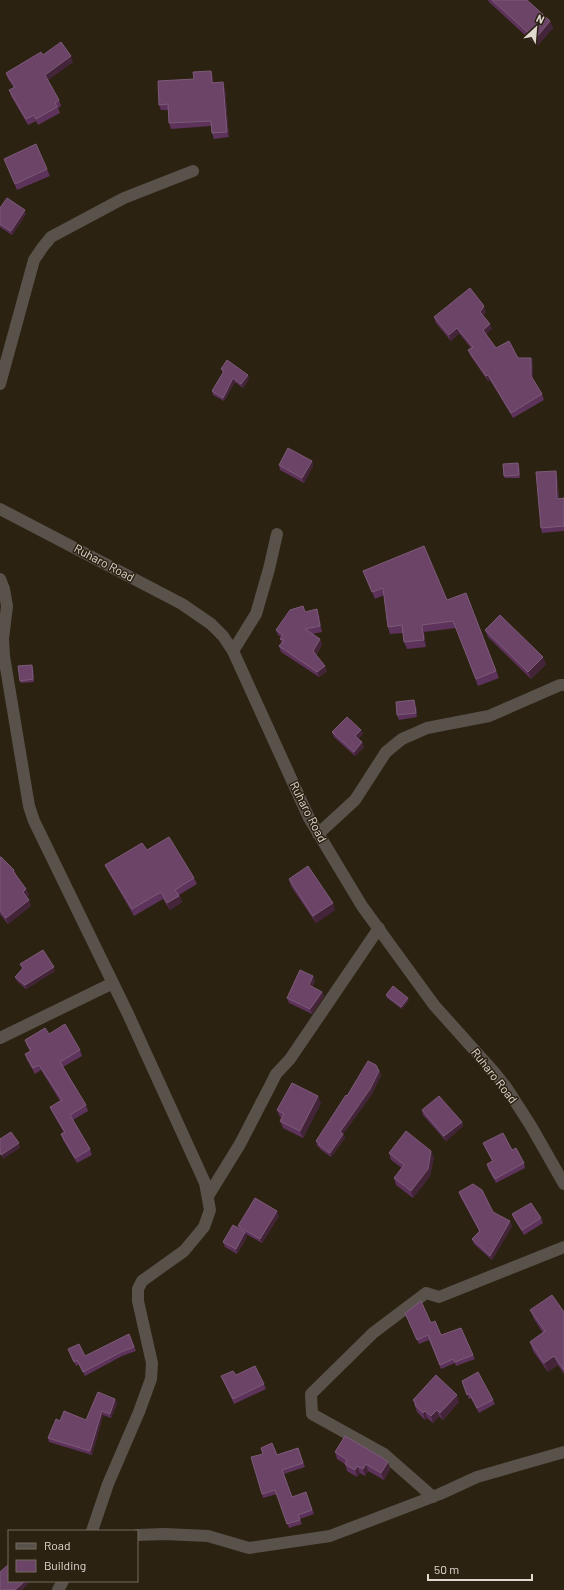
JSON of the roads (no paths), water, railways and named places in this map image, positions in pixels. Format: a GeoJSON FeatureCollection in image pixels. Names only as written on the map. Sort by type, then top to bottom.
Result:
{"type":"FeatureCollection","features":[{"type":"Feature","properties":{"kind":"street"},"geometry":{"type":"LineString","coordinates":[[0,384],[34,260],[51,236],[124,198],[193,171]]}},
{"type":"Feature","properties":{"kind":"street","name":"Ruharo Road"},"geometry":{"type":"LineString","coordinates":[[0,508],[182,604],[211,624],[223,636],[233,652],[306,811],[318,834],[362,906],[434,1005],[506,1087],[531,1126],[564,1184]]}},
{"type":"Feature","properties":{"kind":"street"},"geometry":{"type":"LineString","coordinates":[[233,652],[256,614],[277,534]]}},
{"type":"Feature","properties":{"kind":"street"},"geometry":{"type":"LineString","coordinates":[[0,579],[4,589],[7,606],[3,639],[4,656],[29,806],[34,821],[113,983],[205,1183],[210,1210],[204,1227],[184,1251],[142,1281],[138,1289],[138,1301],[152,1363],[151,1379],[108,1484],[92,1530]]}},
{"type":"Feature","properties":{"kind":"street"},"geometry":{"type":"LineString","coordinates":[[318,834],[355,800],[386,752],[402,739],[427,728],[489,716],[560,685],[564,685]]}},
{"type":"Feature","properties":{"kind":"street"},"geometry":{"type":"LineString","coordinates":[[208,1196],[240,1144],[276,1074],[290,1059],[379,928]]}},
{"type":"Feature","properties":{"kind":"street"},"geometry":{"type":"LineString","coordinates":[[0,1038],[113,983]]}},
{"type":"Feature","properties":{"kind":"street"},"geometry":{"type":"LineString","coordinates":[[433,1497],[384,1454],[312,1414],[311,1394],[373,1333],[426,1293],[439,1297],[564,1247]]}},
{"type":"Feature","properties":{"kind":"street"},"geometry":{"type":"LineString","coordinates":[[138,1535],[164,1534],[208,1536],[248,1548],[330,1536],[433,1497],[477,1478],[564,1452]]}}]}
